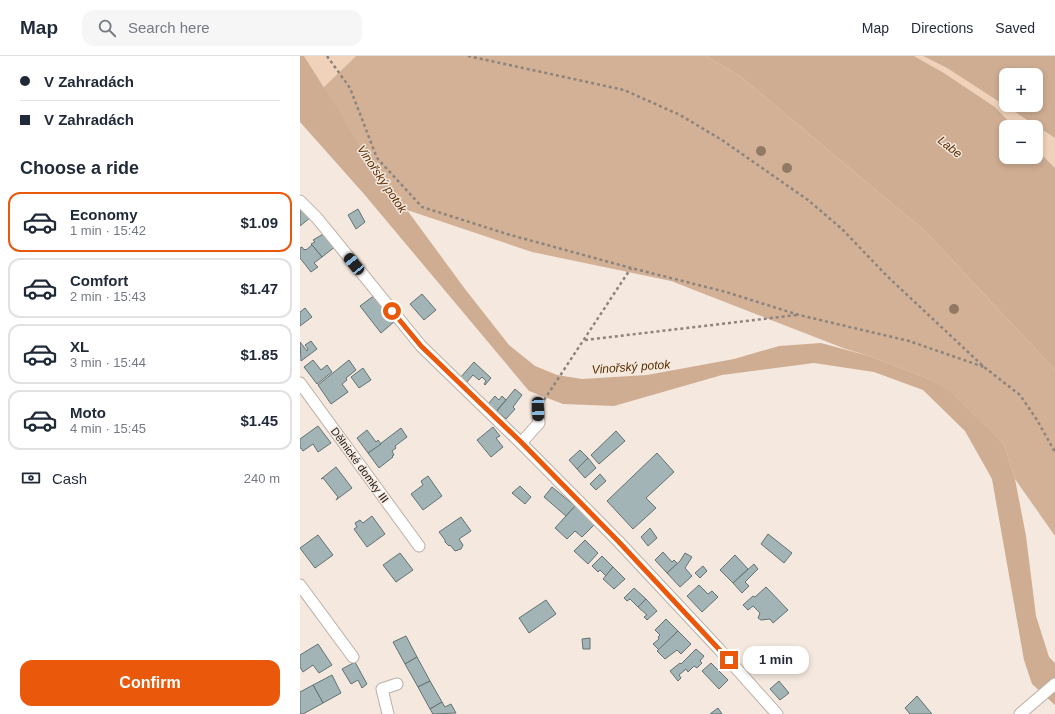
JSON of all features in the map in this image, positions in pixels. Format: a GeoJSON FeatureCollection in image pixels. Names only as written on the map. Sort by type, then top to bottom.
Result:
{"type":"FeatureCollection","features":[{"type":"Feature","properties":{"kind":"street"},"geometry":{"type":"LineString","coordinates":[[300,201],[317,218],[421,346],[521,442],[618,541],[719,649],[777,714]]}},
{"type":"Feature","properties":{"kind":"street","name":"Dělnické domky III"},"geometry":{"type":"LineString","coordinates":[[300,384],[420,546]]}},
{"type":"Feature","properties":{"kind":"street"},"geometry":{"type":"LineString","coordinates":[[521,442],[539,423],[540,407]]}},
{"type":"Feature","properties":{"kind":"street"},"geometry":{"type":"LineString","coordinates":[[300,585],[353,657]]}},
{"type":"Feature","properties":{"kind":"street"},"geometry":{"type":"LineString","coordinates":[[388,714],[382,689],[397,684]]}},
{"type":"Feature","properties":{"kind":"street"},"geometry":{"type":"LineString","coordinates":[[1020,714],[1055,684]]}},
{"type":"Feature","properties":{"kind":"path"},"geometry":{"type":"LineString","coordinates":[[326,56],[350,88],[377,158],[422,207],[507,234],[726,292],[799,315],[910,341],[984,367]]}},
{"type":"Feature","properties":{"kind":"path"},"geometry":{"type":"LineString","coordinates":[[468,56],[624,90],[680,115],[722,140],[808,200],[842,229],[887,276],[984,367],[1020,396],[1037,420],[1055,452]]}},
{"type":"Feature","properties":{"kind":"path"},"geometry":{"type":"LineString","coordinates":[[540,407],[631,268]]}},
{"type":"Feature","properties":{"kind":"path"},"geometry":{"type":"LineString","coordinates":[[585,340],[799,315]]}},
{"type":"Feature","properties":{"kind":"shaded area"},"geometry":{"type":"Polygon","coordinates":[[[304,56],[356,56],[323,88],[304,56]]]}},
{"type":"Feature","properties":{"kind":"shaded area"},"geometry":{"type":"Polygon","coordinates":[[[356,56],[706,56],[741,77],[926,232],[1055,370],[1055,536],[1015,479],[1004,445],[929,379],[869,356],[843,348],[671,281],[532,252],[407,210],[363,150],[323,88],[356,56]]]}},
{"type":"Feature","properties":{"kind":"shaded area"},"geometry":{"type":"Polygon","coordinates":[[[914,56],[923,56],[947,68],[999,102],[999,111],[995,107],[944,73],[914,56]]]}},
{"type":"Feature","properties":{"kind":"shaded area"},"geometry":{"type":"Polygon","coordinates":[[[1000,112],[1015,112],[1027,120],[1007,120],[1000,112]]]}},
{"type":"Feature","properties":{"kind":"shaded area"},"geometry":{"type":"Polygon","coordinates":[[[1043,130],[1055,138],[1055,168],[1043,156],[1043,130]]]}},
{"type":"Feature","properties":{"kind":"water","name":"Vinořský potok"},"geometry":{"type":"Polygon","coordinates":[[[300,56],[304,56],[363,150],[465,289],[509,345],[535,366],[557,375],[582,379],[647,375],[734,359],[779,346],[821,343],[869,356],[929,379],[950,392],[1004,445],[1015,479],[1026,536],[1036,616],[1049,657],[1055,663],[1055,705],[1032,684],[1024,660],[992,479],[965,431],[923,390],[874,372],[814,363],[722,375],[614,406],[563,404],[529,391],[364,194],[300,122],[300,56]]]}},
{"type":"Feature","properties":{"kind":"water","name":"Labe"},"geometry":{"type":"Polygon","coordinates":[[[706,56],[914,56],[944,73],[995,107],[1007,120],[999,120],[999,164],[1043,164],[1043,156],[1055,168],[1055,370],[926,232],[741,77],[706,56]]]}},
{"type":"Feature","properties":{"kind":"water"},"geometry":{"type":"Polygon","coordinates":[[[923,56],[1055,56],[1055,138],[1043,130],[1043,120],[1027,120],[1015,112],[1043,112],[1043,68],[999,68],[999,102],[947,68],[923,56]]]}},
{"type":"Feature","properties":{"kind":"building"},"geometry":{"type":"Polygon","coordinates":[[[300,209],[311,217],[300,226],[300,209]]]}},
{"type":"Feature","properties":{"kind":"building"},"geometry":{"type":"Polygon","coordinates":[[[358,209],[365,222],[356,229],[348,215],[358,209]]]}},
{"type":"Feature","properties":{"kind":"building"},"geometry":{"type":"Polygon","coordinates":[[[325,233],[336,246],[322,257],[311,244],[315,242],[313,240],[325,233]]]}},
{"type":"Feature","properties":{"kind":"building"},"geometry":{"type":"Polygon","coordinates":[[[312,245],[322,257],[314,263],[318,267],[311,272],[300,258],[300,248],[302,247],[306,250],[312,245]]]}},
{"type":"Feature","properties":{"kind":"building"},"geometry":{"type":"Polygon","coordinates":[[[422,294],[436,310],[424,320],[410,304],[422,294]]]}},
{"type":"Feature","properties":{"kind":"building"},"geometry":{"type":"Polygon","coordinates":[[[375,295],[395,321],[381,333],[360,306],[375,295]]]}},
{"type":"Feature","properties":{"kind":"building"},"geometry":{"type":"Polygon","coordinates":[[[305,308],[312,317],[300,326],[300,312],[305,308]]]}},
{"type":"Feature","properties":{"kind":"building"},"geometry":{"type":"Polygon","coordinates":[[[311,341],[317,349],[301,361],[300,342],[307,351],[308,349],[305,345],[311,341]]]}},
{"type":"Feature","properties":{"kind":"building"},"geometry":{"type":"Polygon","coordinates":[[[313,360],[321,370],[327,365],[332,372],[317,384],[304,367],[313,360]]]}},
{"type":"Feature","properties":{"kind":"building"},"geometry":{"type":"Polygon","coordinates":[[[349,360],[356,370],[346,378],[347,380],[342,384],[348,392],[331,404],[318,385],[349,360]]]}},
{"type":"Feature","properties":{"kind":"building"},"geometry":{"type":"Polygon","coordinates":[[[474,362],[491,378],[485,385],[484,384],[486,381],[482,377],[479,380],[473,375],[466,383],[460,378],[474,362]]]}},
{"type":"Feature","properties":{"kind":"building"},"geometry":{"type":"Polygon","coordinates":[[[363,368],[371,380],[359,388],[351,377],[363,368]]]}},
{"type":"Feature","properties":{"kind":"building"},"geometry":{"type":"Polygon","coordinates":[[[515,389],[522,395],[513,407],[515,409],[506,419],[497,411],[515,389]]]}},
{"type":"Feature","properties":{"kind":"building"},"geometry":{"type":"Polygon","coordinates":[[[495,396],[499,400],[502,396],[506,400],[496,411],[488,404],[495,396]]]}},
{"type":"Feature","properties":{"kind":"building"},"geometry":{"type":"Polygon","coordinates":[[[318,426],[331,443],[318,452],[313,444],[303,451],[300,448],[300,439],[318,426]]]}},
{"type":"Feature","properties":{"kind":"building"},"geometry":{"type":"Polygon","coordinates":[[[493,427],[500,436],[496,438],[503,447],[491,457],[477,440],[493,427]]]}},
{"type":"Feature","properties":{"kind":"building"},"geometry":{"type":"Polygon","coordinates":[[[401,428],[407,437],[395,446],[396,448],[392,451],[394,455],[392,456],[393,457],[379,468],[368,453],[401,428]]]}},
{"type":"Feature","properties":{"kind":"building"},"geometry":{"type":"Polygon","coordinates":[[[367,430],[376,442],[378,440],[381,444],[368,453],[357,438],[367,430]]]}},
{"type":"Feature","properties":{"kind":"building"},"geometry":{"type":"Polygon","coordinates":[[[616,431],[625,441],[599,464],[591,455],[616,431]]]}},
{"type":"Feature","properties":{"kind":"building"},"geometry":{"type":"Polygon","coordinates":[[[580,450],[588,458],[577,469],[569,460],[580,450]]]}},
{"type":"Feature","properties":{"kind":"building"},"geometry":{"type":"Polygon","coordinates":[[[657,453],[674,472],[646,498],[656,508],[633,529],[607,501],[657,453]]]}},
{"type":"Feature","properties":{"kind":"building"},"geometry":{"type":"Polygon","coordinates":[[[588,458],[596,468],[585,478],[577,469],[588,458]]]}},
{"type":"Feature","properties":{"kind":"building"},"geometry":{"type":"Polygon","coordinates":[[[336,467],[352,488],[336,500],[338,497],[323,478],[321,479],[336,467]]]}},
{"type":"Feature","properties":{"kind":"building"},"geometry":{"type":"Polygon","coordinates":[[[600,474],[606,481],[596,490],[590,484],[600,474]]]}},
{"type":"Feature","properties":{"kind":"building"},"geometry":{"type":"Polygon","coordinates":[[[428,476],[442,496],[423,510],[411,494],[423,485],[421,481],[428,476]]]}},
{"type":"Feature","properties":{"kind":"building"},"geometry":{"type":"Polygon","coordinates":[[[520,486],[531,497],[525,504],[512,493],[520,486]]]}},
{"type":"Feature","properties":{"kind":"building"},"geometry":{"type":"Polygon","coordinates":[[[552,487],[575,506],[566,516],[544,497],[552,487]]]}},
{"type":"Feature","properties":{"kind":"building"},"geometry":{"type":"Polygon","coordinates":[[[576,505],[594,525],[582,537],[575,531],[567,539],[555,528],[576,505]]]}},
{"type":"Feature","properties":{"kind":"building"},"geometry":{"type":"Polygon","coordinates":[[[372,516],[385,534],[367,547],[354,529],[357,527],[355,523],[360,520],[363,523],[372,516]]]}},
{"type":"Feature","properties":{"kind":"building"},"geometry":{"type":"Polygon","coordinates":[[[461,517],[471,531],[459,539],[463,545],[461,549],[455,551],[445,542],[439,532],[461,517]]]}},
{"type":"Feature","properties":{"kind":"building"},"geometry":{"type":"Polygon","coordinates":[[[650,528],[657,538],[648,546],[641,537],[650,528]]]}},
{"type":"Feature","properties":{"kind":"building"},"geometry":{"type":"Polygon","coordinates":[[[768,534],[792,553],[784,563],[761,544],[768,534]]]}},
{"type":"Feature","properties":{"kind":"building"},"geometry":{"type":"Polygon","coordinates":[[[318,535],[333,555],[315,568],[300,548],[318,535]]]}},
{"type":"Feature","properties":{"kind":"building"},"geometry":{"type":"Polygon","coordinates":[[[585,540],[598,553],[588,564],[574,551],[585,540]]]}},
{"type":"Feature","properties":{"kind":"building"},"geometry":{"type":"Polygon","coordinates":[[[663,552],[672,562],[674,560],[678,564],[667,573],[655,560],[663,552]]]}},
{"type":"Feature","properties":{"kind":"building"},"geometry":{"type":"Polygon","coordinates":[[[400,553],[413,570],[396,582],[383,565],[400,553]]]}},
{"type":"Feature","properties":{"kind":"building"},"geometry":{"type":"Polygon","coordinates":[[[685,553],[692,557],[685,568],[692,576],[680,587],[667,573],[680,561],[685,553]]]}},
{"type":"Feature","properties":{"kind":"building"},"geometry":{"type":"Polygon","coordinates":[[[735,555],[748,569],[733,583],[720,570],[735,555]]]}},
{"type":"Feature","properties":{"kind":"building"},"geometry":{"type":"Polygon","coordinates":[[[602,556],[613,567],[606,576],[600,570],[598,572],[592,566],[602,556]]]}},
{"type":"Feature","properties":{"kind":"building"},"geometry":{"type":"Polygon","coordinates":[[[754,564],[758,569],[745,582],[749,586],[742,593],[733,583],[754,564]]]}},
{"type":"Feature","properties":{"kind":"building"},"geometry":{"type":"Polygon","coordinates":[[[703,566],[707,571],[700,578],[695,573],[703,566]]]}},
{"type":"Feature","properties":{"kind":"building"},"geometry":{"type":"Polygon","coordinates":[[[613,567],[625,579],[614,589],[603,579],[613,567]]]}},
{"type":"Feature","properties":{"kind":"building"},"geometry":{"type":"Polygon","coordinates":[[[699,585],[708,594],[712,591],[718,597],[702,612],[687,596],[699,585]]]}},
{"type":"Feature","properties":{"kind":"building"},"geometry":{"type":"Polygon","coordinates":[[[766,587],[788,610],[773,623],[770,619],[761,620],[758,618],[760,613],[753,606],[748,610],[743,605],[766,587]]]}},
{"type":"Feature","properties":{"kind":"building"},"geometry":{"type":"Polygon","coordinates":[[[634,588],[646,599],[638,607],[630,599],[627,601],[624,598],[634,588]]]}},
{"type":"Feature","properties":{"kind":"building"},"geometry":{"type":"Polygon","coordinates":[[[646,599],[657,611],[647,620],[644,617],[647,615],[638,607],[646,599]]]}},
{"type":"Feature","properties":{"kind":"building"},"geometry":{"type":"Polygon","coordinates":[[[546,600],[556,614],[529,633],[519,618],[546,600]]]}},
{"type":"Feature","properties":{"kind":"building"},"geometry":{"type":"Polygon","coordinates":[[[666,619],[678,631],[659,650],[653,644],[659,639],[658,637],[660,635],[655,630],[666,619]]]}},
{"type":"Feature","properties":{"kind":"building"},"geometry":{"type":"Polygon","coordinates":[[[678,631],[691,644],[681,654],[677,650],[665,659],[657,651],[678,631]]]}},
{"type":"Feature","properties":{"kind":"building"},"geometry":{"type":"Polygon","coordinates":[[[406,636],[417,657],[405,664],[393,642],[406,636]]]}},
{"type":"Feature","properties":{"kind":"building"},"geometry":{"type":"Polygon","coordinates":[[[590,638],[590,649],[583,649],[582,639],[590,638]]]}},
{"type":"Feature","properties":{"kind":"building"},"geometry":{"type":"Polygon","coordinates":[[[318,644],[332,665],[319,673],[313,665],[303,672],[300,667],[300,655],[318,644]]]}},
{"type":"Feature","properties":{"kind":"building"},"geometry":{"type":"Polygon","coordinates":[[[696,649],[704,656],[700,661],[702,663],[697,668],[694,666],[688,672],[686,669],[679,675],[681,678],[678,681],[670,671],[680,663],[681,664],[696,649]]]}},
{"type":"Feature","properties":{"kind":"building"},"geometry":{"type":"Polygon","coordinates":[[[417,657],[430,681],[418,687],[405,664],[417,657]]]}},
{"type":"Feature","properties":{"kind":"building"},"geometry":{"type":"Polygon","coordinates":[[[355,662],[367,684],[362,688],[358,680],[351,684],[342,669],[355,662]]]}},
{"type":"Feature","properties":{"kind":"building"},"geometry":{"type":"Polygon","coordinates":[[[711,663],[728,680],[719,689],[702,671],[711,663]]]}},
{"type":"Feature","properties":{"kind":"building"},"geometry":{"type":"Polygon","coordinates":[[[332,675],[341,693],[323,703],[313,685],[332,675]]]}},
{"type":"Feature","properties":{"kind":"building"},"geometry":{"type":"Polygon","coordinates":[[[430,681],[442,702],[430,709],[418,687],[430,681]]]}},
{"type":"Feature","properties":{"kind":"building"},"geometry":{"type":"Polygon","coordinates":[[[779,681],[789,693],[780,700],[770,689],[779,681]]]}},
{"type":"Feature","properties":{"kind":"building"},"geometry":{"type":"Polygon","coordinates":[[[313,685],[323,703],[303,714],[300,714],[300,692],[313,685]]]}},
{"type":"Feature","properties":{"kind":"building"},"geometry":{"type":"Polygon","coordinates":[[[917,696],[932,714],[910,714],[905,708],[917,696]]]}},
{"type":"Feature","properties":{"kind":"building"},"geometry":{"type":"Polygon","coordinates":[[[442,702],[445,707],[451,704],[456,713],[433,714],[430,709],[442,702]]]}},
{"type":"Feature","properties":{"kind":"building"},"geometry":{"type":"Polygon","coordinates":[[[718,708],[722,714],[710,714],[718,708]]]}},
{"type":"Feature","properties":{"kind":"route"},"geometry":{"type":"LineString","coordinates":[[392,311],[421,346],[521,442],[618,541],[729,660]]}}]}
